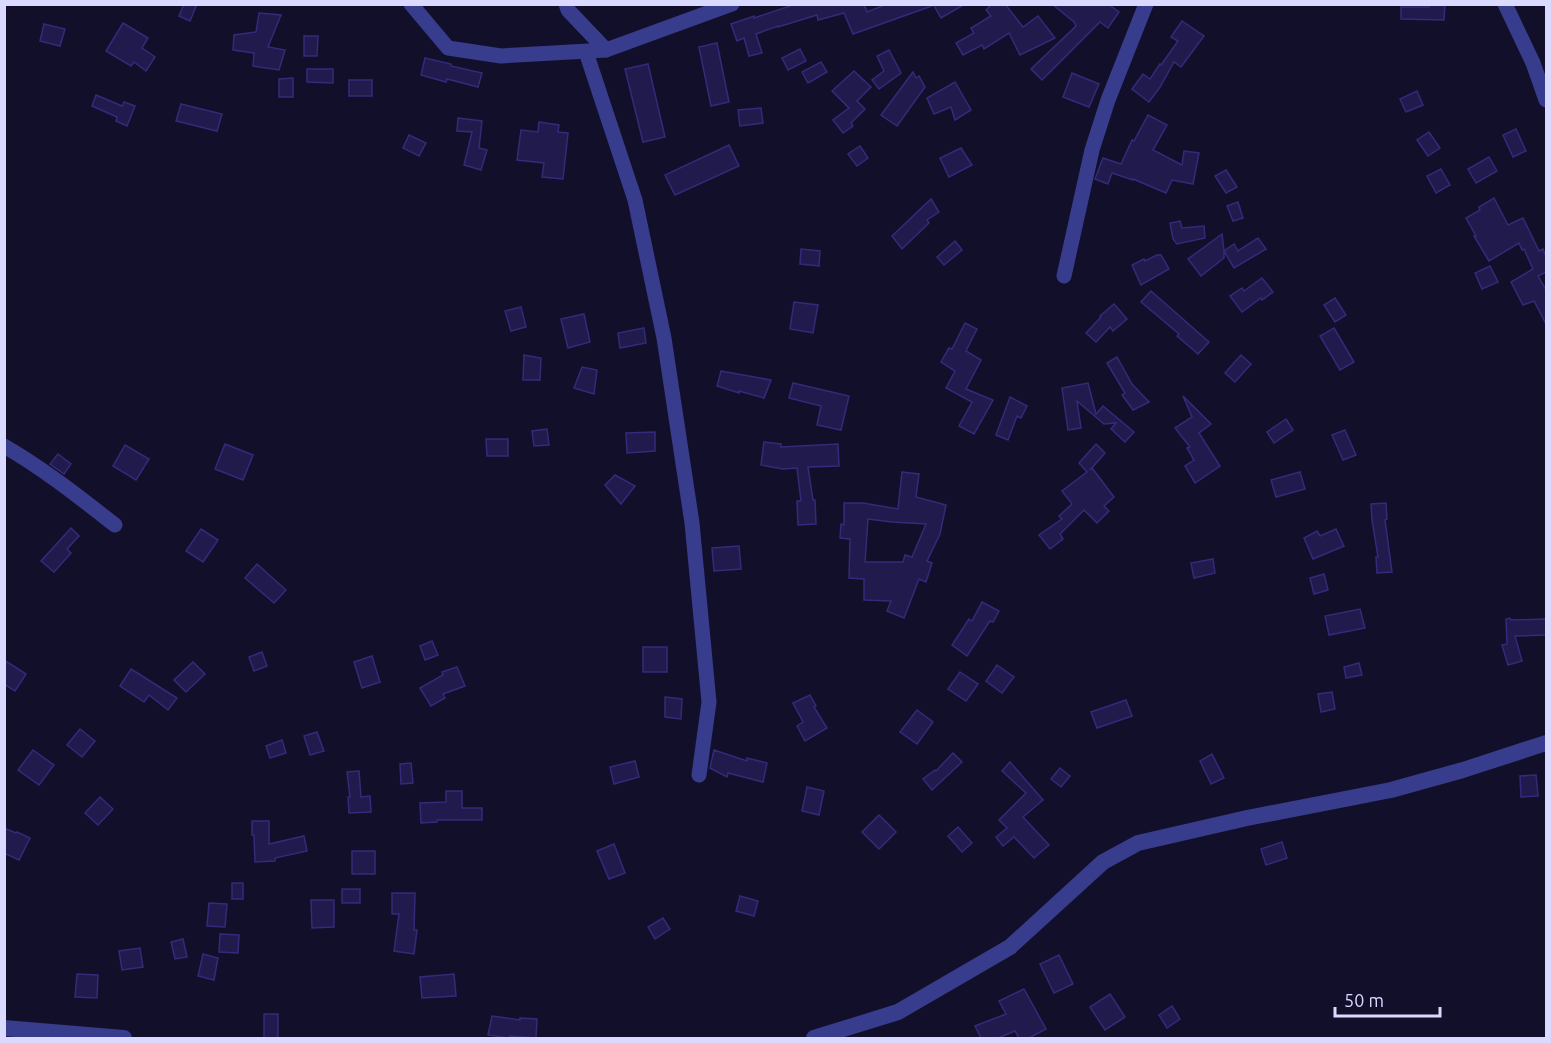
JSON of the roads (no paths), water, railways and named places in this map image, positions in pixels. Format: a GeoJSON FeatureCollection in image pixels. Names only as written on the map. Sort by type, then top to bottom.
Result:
{"type":"FeatureCollection","features":[{"type":"Feature","properties":{"kind":"street"},"geometry":{"type":"LineString","coordinates":[[411,4],[448,48],[501,56],[606,50],[732,4]]}},
{"type":"Feature","properties":{"kind":"street"},"geometry":{"type":"LineString","coordinates":[[566,4],[568,10],[606,50]]}},
{"type":"Feature","properties":{"kind":"street"},"geometry":{"type":"LineString","coordinates":[[1064,276],[1092,150],[1108,100],[1146,4]]}},
{"type":"Feature","properties":{"kind":"street"},"geometry":{"type":"LineString","coordinates":[[1505,4],[1533,63],[1546,100]]}},
{"type":"Feature","properties":{"kind":"street"},"geometry":{"type":"LineString","coordinates":[[586,52],[635,200],[664,338],[692,523],[709,702],[699,775]]}},
{"type":"Feature","properties":{"kind":"street"},"geometry":{"type":"LineString","coordinates":[[4,446],[47,473],[115,525]]}},
{"type":"Feature","properties":{"kind":"street"},"geometry":{"type":"LineString","coordinates":[[814,1038],[898,1012],[1010,947],[1103,862],[1138,843],[1247,818],[1391,790],[1546,743]]}},
{"type":"Feature","properties":{"kind":"street"},"geometry":{"type":"LineString","coordinates":[[4,1028],[124,1038]]}}]}
